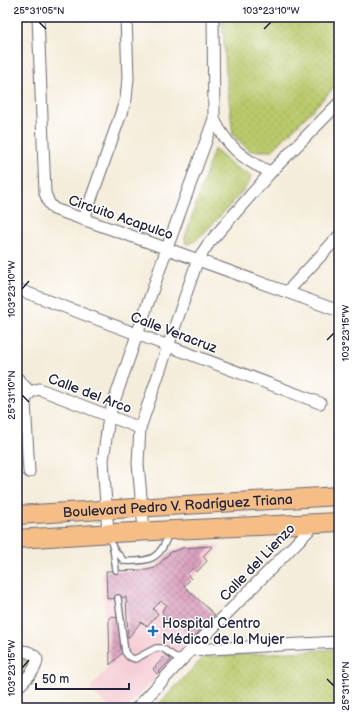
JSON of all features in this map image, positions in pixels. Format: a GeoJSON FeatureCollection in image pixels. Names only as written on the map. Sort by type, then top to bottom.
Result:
{"type":"FeatureCollection","features":[{"type":"Feature","properties":{"kind":"main road","name":"Boulevard Pedro V. Rodríguez Triana"},"geometry":{"type":"LineString","coordinates":[[17,514],[339,496]]}},
{"type":"Feature","properties":{"kind":"main road","name":"Boulevard Pedro V. Rodríguez Triana"},"geometry":{"type":"LineString","coordinates":[[17,539],[111,541],[144,532],[339,522]]}},
{"type":"Feature","properties":{"kind":"street","name":"Circuito Acapulco"},"geometry":{"type":"LineString","coordinates":[[38,17],[45,193],[49,203],[54,209],[167,248],[339,311]]}},
{"type":"Feature","properties":{"kind":"street"},"geometry":{"type":"LineString","coordinates":[[84,219],[126,99],[128,78],[126,17]]}},
{"type":"Feature","properties":{"kind":"street"},"geometry":{"type":"LineString","coordinates":[[111,541],[106,510],[103,461],[109,416],[167,248],[214,119],[213,17]]}},
{"type":"Feature","properties":{"kind":"street"},"geometry":{"type":"LineString","coordinates":[[144,532],[138,463],[140,428],[198,260],[209,243],[270,172],[339,103]]}},
{"type":"Feature","properties":{"kind":"street"},"geometry":{"type":"LineString","coordinates":[[214,119],[220,131],[236,152],[247,160],[270,172]]}},
{"type":"Feature","properties":{"kind":"street"},"geometry":{"type":"LineString","coordinates":[[286,292],[339,236]]}},
{"type":"Feature","properties":{"kind":"street","name":"Calle Veracruz"},"geometry":{"type":"LineString","coordinates":[[17,289],[320,403]]}},
{"type":"Feature","properties":{"kind":"street","name":"Calle del Arco"},"geometry":{"type":"LineString","coordinates":[[17,378],[30,392]]}},
{"type":"Feature","properties":{"kind":"street","name":"Calle del Arco"},"geometry":{"type":"LineString","coordinates":[[28,472],[25,402],[30,392],[39,389],[140,428]]}},
{"type":"Feature","properties":{"kind":"street","name":"Calle del Lienzo"},"geometry":{"type":"LineString","coordinates":[[137,708],[191,650],[315,524]]}},
{"type":"Feature","properties":{"kind":"street"},"geometry":{"type":"LineString","coordinates":[[191,650],[339,642]]}},
{"type":"Feature","properties":{"kind":"street"},"geometry":{"type":"LineString","coordinates":[[17,651],[27,650],[37,659],[33,671],[17,688]]}},
{"type":"Feature","properties":{"kind":"lane"},"geometry":{"type":"LineString","coordinates":[[111,541],[124,561],[148,561],[156,557],[165,544],[168,530]]}},
{"type":"Feature","properties":{"kind":"lane"},"geometry":{"type":"LineString","coordinates":[[111,541],[116,570]]}},
{"type":"Feature","properties":{"kind":"lane"},"geometry":{"type":"LineString","coordinates":[[118,598],[125,652],[129,657],[135,658],[156,648],[162,648],[181,661]]}},
{"type":"Feature","properties":{"kind":"shaded area","name":"Hospital Centro Médico de la Mujer"},"geometry":{"type":"Polygon","coordinates":[[[222,545],[182,590],[212,619],[127,708],[111,708],[89,689],[108,668],[102,572],[152,568],[159,565],[168,553],[177,553],[178,547],[222,545]]]}},
{"type":"Feature","properties":{"kind":"green space"},"geometry":{"type":"Polygon","coordinates":[[[222,17],[339,17],[339,83],[272,151],[250,151],[233,135],[226,73],[222,17]]]}},
{"type":"Feature","properties":{"kind":"green space"},"geometry":{"type":"Polygon","coordinates":[[[214,149],[236,167],[251,175],[249,184],[211,226],[193,243],[186,244],[185,237],[214,149]]]}},
{"type":"Feature","properties":{"kind":"green space"},"geometry":{"type":"Polygon","coordinates":[[[339,649],[339,708],[155,708],[204,657],[339,649]]]}},
{"type":"Feature","properties":{"kind":"green space"},"geometry":{"type":"Polygon","coordinates":[[[17,658],[25,660],[28,664],[28,669],[17,683],[17,658]]]}},
{"type":"Feature","properties":{"kind":"building"},"geometry":{"type":"Polygon","coordinates":[[[213,546],[203,556],[207,561],[197,572],[193,568],[187,574],[191,579],[184,586],[215,615],[193,638],[174,621],[166,620],[162,610],[167,605],[161,601],[153,609],[158,614],[147,626],[141,622],[128,638],[126,597],[107,599],[106,571],[147,570],[155,568],[171,552],[181,548],[213,546]]]}},
{"type":"Feature","properties":{"kind":"building"},"geometry":{"type":"Polygon","coordinates":[[[113,616],[117,618],[119,624],[122,653],[110,665],[109,618],[113,616]]]}},
{"type":"Feature","properties":{"kind":"building"},"geometry":{"type":"Polygon","coordinates":[[[166,655],[171,660],[157,674],[153,669],[166,655]]]}},
{"type":"Feature","properties":{"kind":"place","name":"Hospital Centro Médico de la Mujer"},"geometry":{"type":"Point","coordinates":[153,631]}}]}
